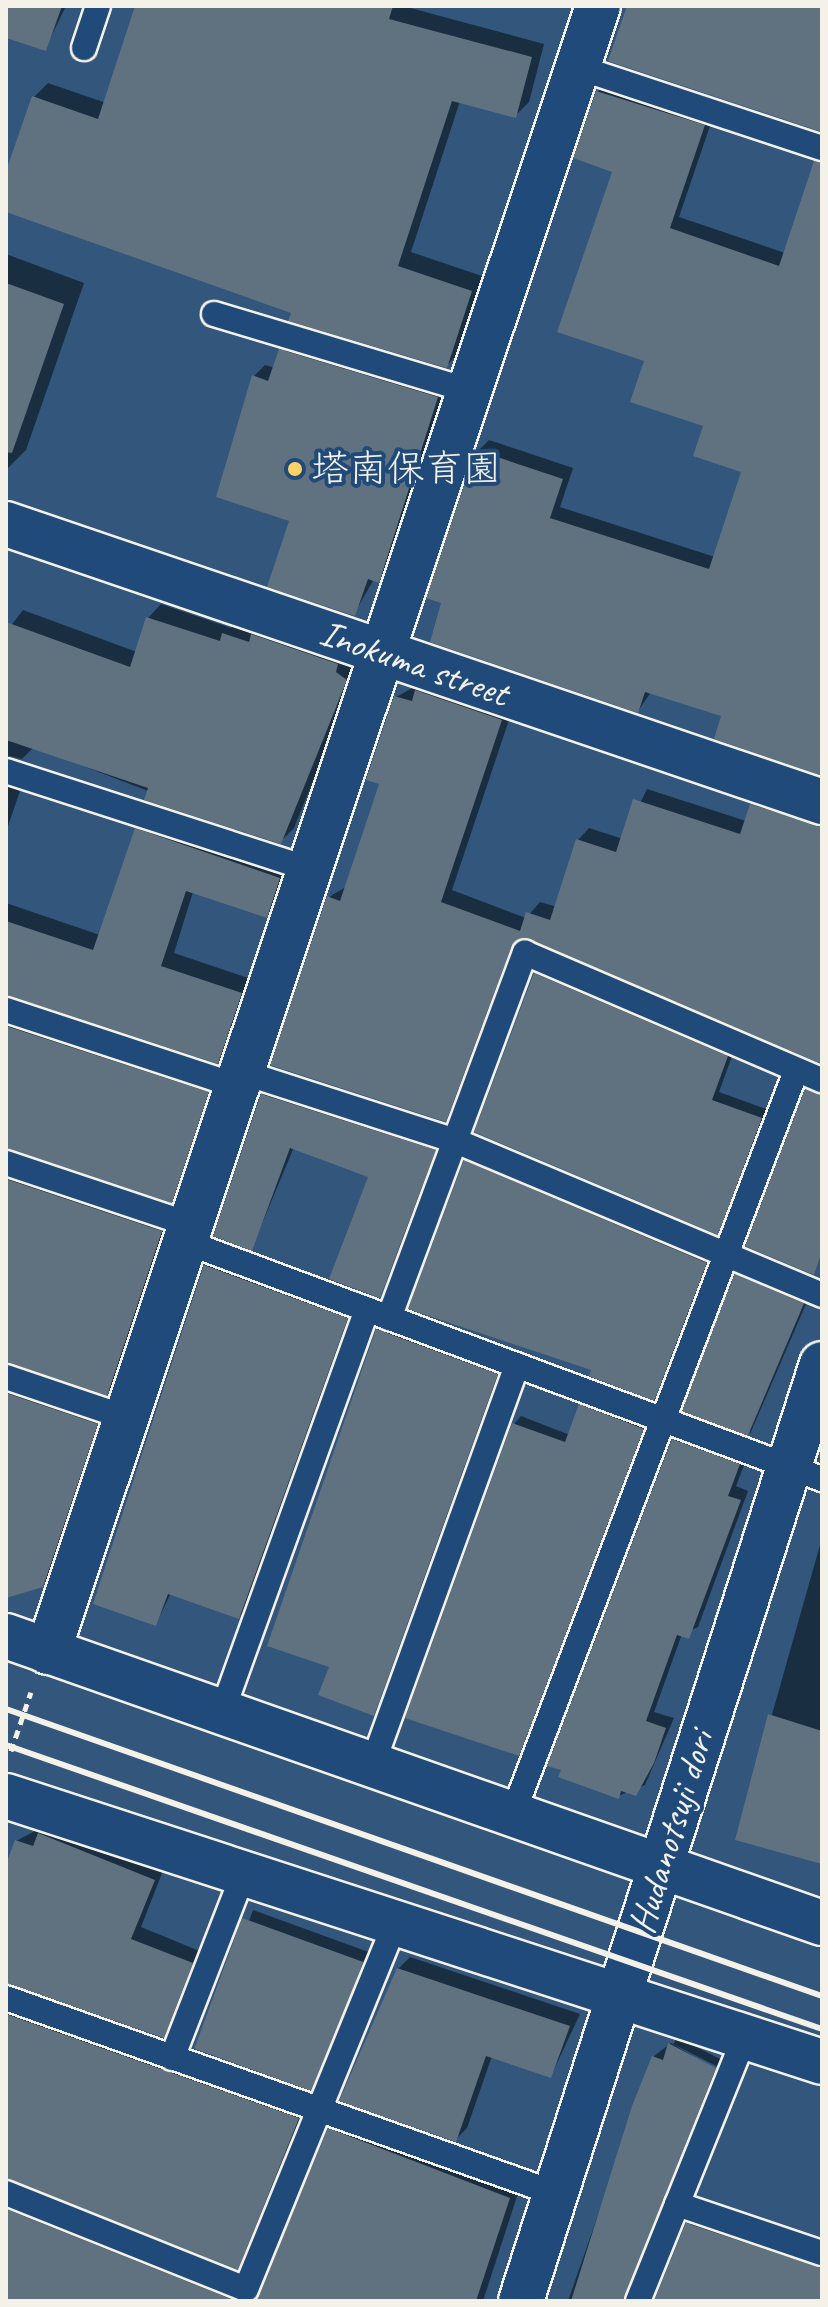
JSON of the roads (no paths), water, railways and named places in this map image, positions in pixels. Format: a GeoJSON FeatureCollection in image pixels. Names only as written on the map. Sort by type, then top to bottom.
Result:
{"type":"FeatureCollection","features":[{"type":"Feature","properties":{"kind":"street"},"geometry":{"type":"LineString","coordinates":[[40,1670],[598,6]]}},
{"type":"Feature","properties":{"kind":"street","name":"Inokuma street"},"geometry":{"type":"LineString","coordinates":[[6,524],[822,802]]}},
{"type":"Feature","properties":{"kind":"street","name":"Hudanotsuji dori"},"geometry":{"type":"LineString","coordinates":[[521,2301],[623,1992],[659,1862],[804,1473],[822,1364]]}},
{"type":"Feature","properties":{"kind":"street"},"geometry":{"type":"LineString","coordinates":[[6,1636],[40,1670],[222,1712],[659,1862],[692,1882],[822,1923]]}},
{"type":"Feature","properties":{"kind":"street"},"geometry":{"type":"LineString","coordinates":[[6,1796],[623,1992],[822,2062]]}},
{"type":"Feature","properties":{"kind":"lane"},"geometry":{"type":"LineString","coordinates":[[84,48],[98,6]]}},
{"type":"Feature","properties":{"kind":"lane"},"geometry":{"type":"LineString","coordinates":[[577,67],[822,148]]}},
{"type":"Feature","properties":{"kind":"lane"},"geometry":{"type":"LineString","coordinates":[[214,314],[470,391]]}},
{"type":"Feature","properties":{"kind":"lane"},"geometry":{"type":"LineString","coordinates":[[6,771],[310,869]]}},
{"type":"Feature","properties":{"kind":"lane"},"geometry":{"type":"LineString","coordinates":[[222,1712],[378,1314],[456,1141],[525,953],[822,1080]]}},
{"type":"Feature","properties":{"kind":"lane"},"geometry":{"type":"LineString","coordinates":[[6,1010],[456,1141],[822,1295]]}},
{"type":"Feature","properties":{"kind":"lane"},"geometry":{"type":"LineString","coordinates":[[514,1811],[661,1420],[731,1256],[796,1071]]}},
{"type":"Feature","properties":{"kind":"lane"},"geometry":{"type":"LineString","coordinates":[[6,1163],[188,1233],[378,1314],[804,1473]]}},
{"type":"Feature","properties":{"kind":"lane"},"geometry":{"type":"LineString","coordinates":[[373,1763],[517,1365]]}},
{"type":"Feature","properties":{"kind":"lane"},"geometry":{"type":"LineString","coordinates":[[6,1377],[127,1418]]}},
{"type":"Feature","properties":{"kind":"lane"},"geometry":{"type":"LineString","coordinates":[[172,2058],[244,1872]]}},
{"type":"Feature","properties":{"kind":"lane"},"geometry":{"type":"LineString","coordinates":[[6,2193],[244,2295],[315,2110],[396,1921]]}},
{"type":"Feature","properties":{"kind":"lane"},"geometry":{"type":"LineString","coordinates":[[6,1998],[557,2194]]}},
{"type":"Feature","properties":{"kind":"lane"},"geometry":{"type":"LineString","coordinates":[[638,2301],[745,2036]]}},
{"type":"Feature","properties":{"kind":"lane"},"geometry":{"type":"LineString","coordinates":[[677,2204],[822,2253]]}},
{"type":"Feature","properties":{"kind":"railway"},"geometry":{"type":"LineString","coordinates":[[6,1709],[822,1996]]}},
{"type":"Feature","properties":{"kind":"railway"},"geometry":{"type":"LineString","coordinates":[[6,1745],[822,2029]]}},
{"type":"Feature","properties":{"kind":"place","name":"塔南保育園"},"geometry":{"type":"Point","coordinates":[295,469]}}]}
